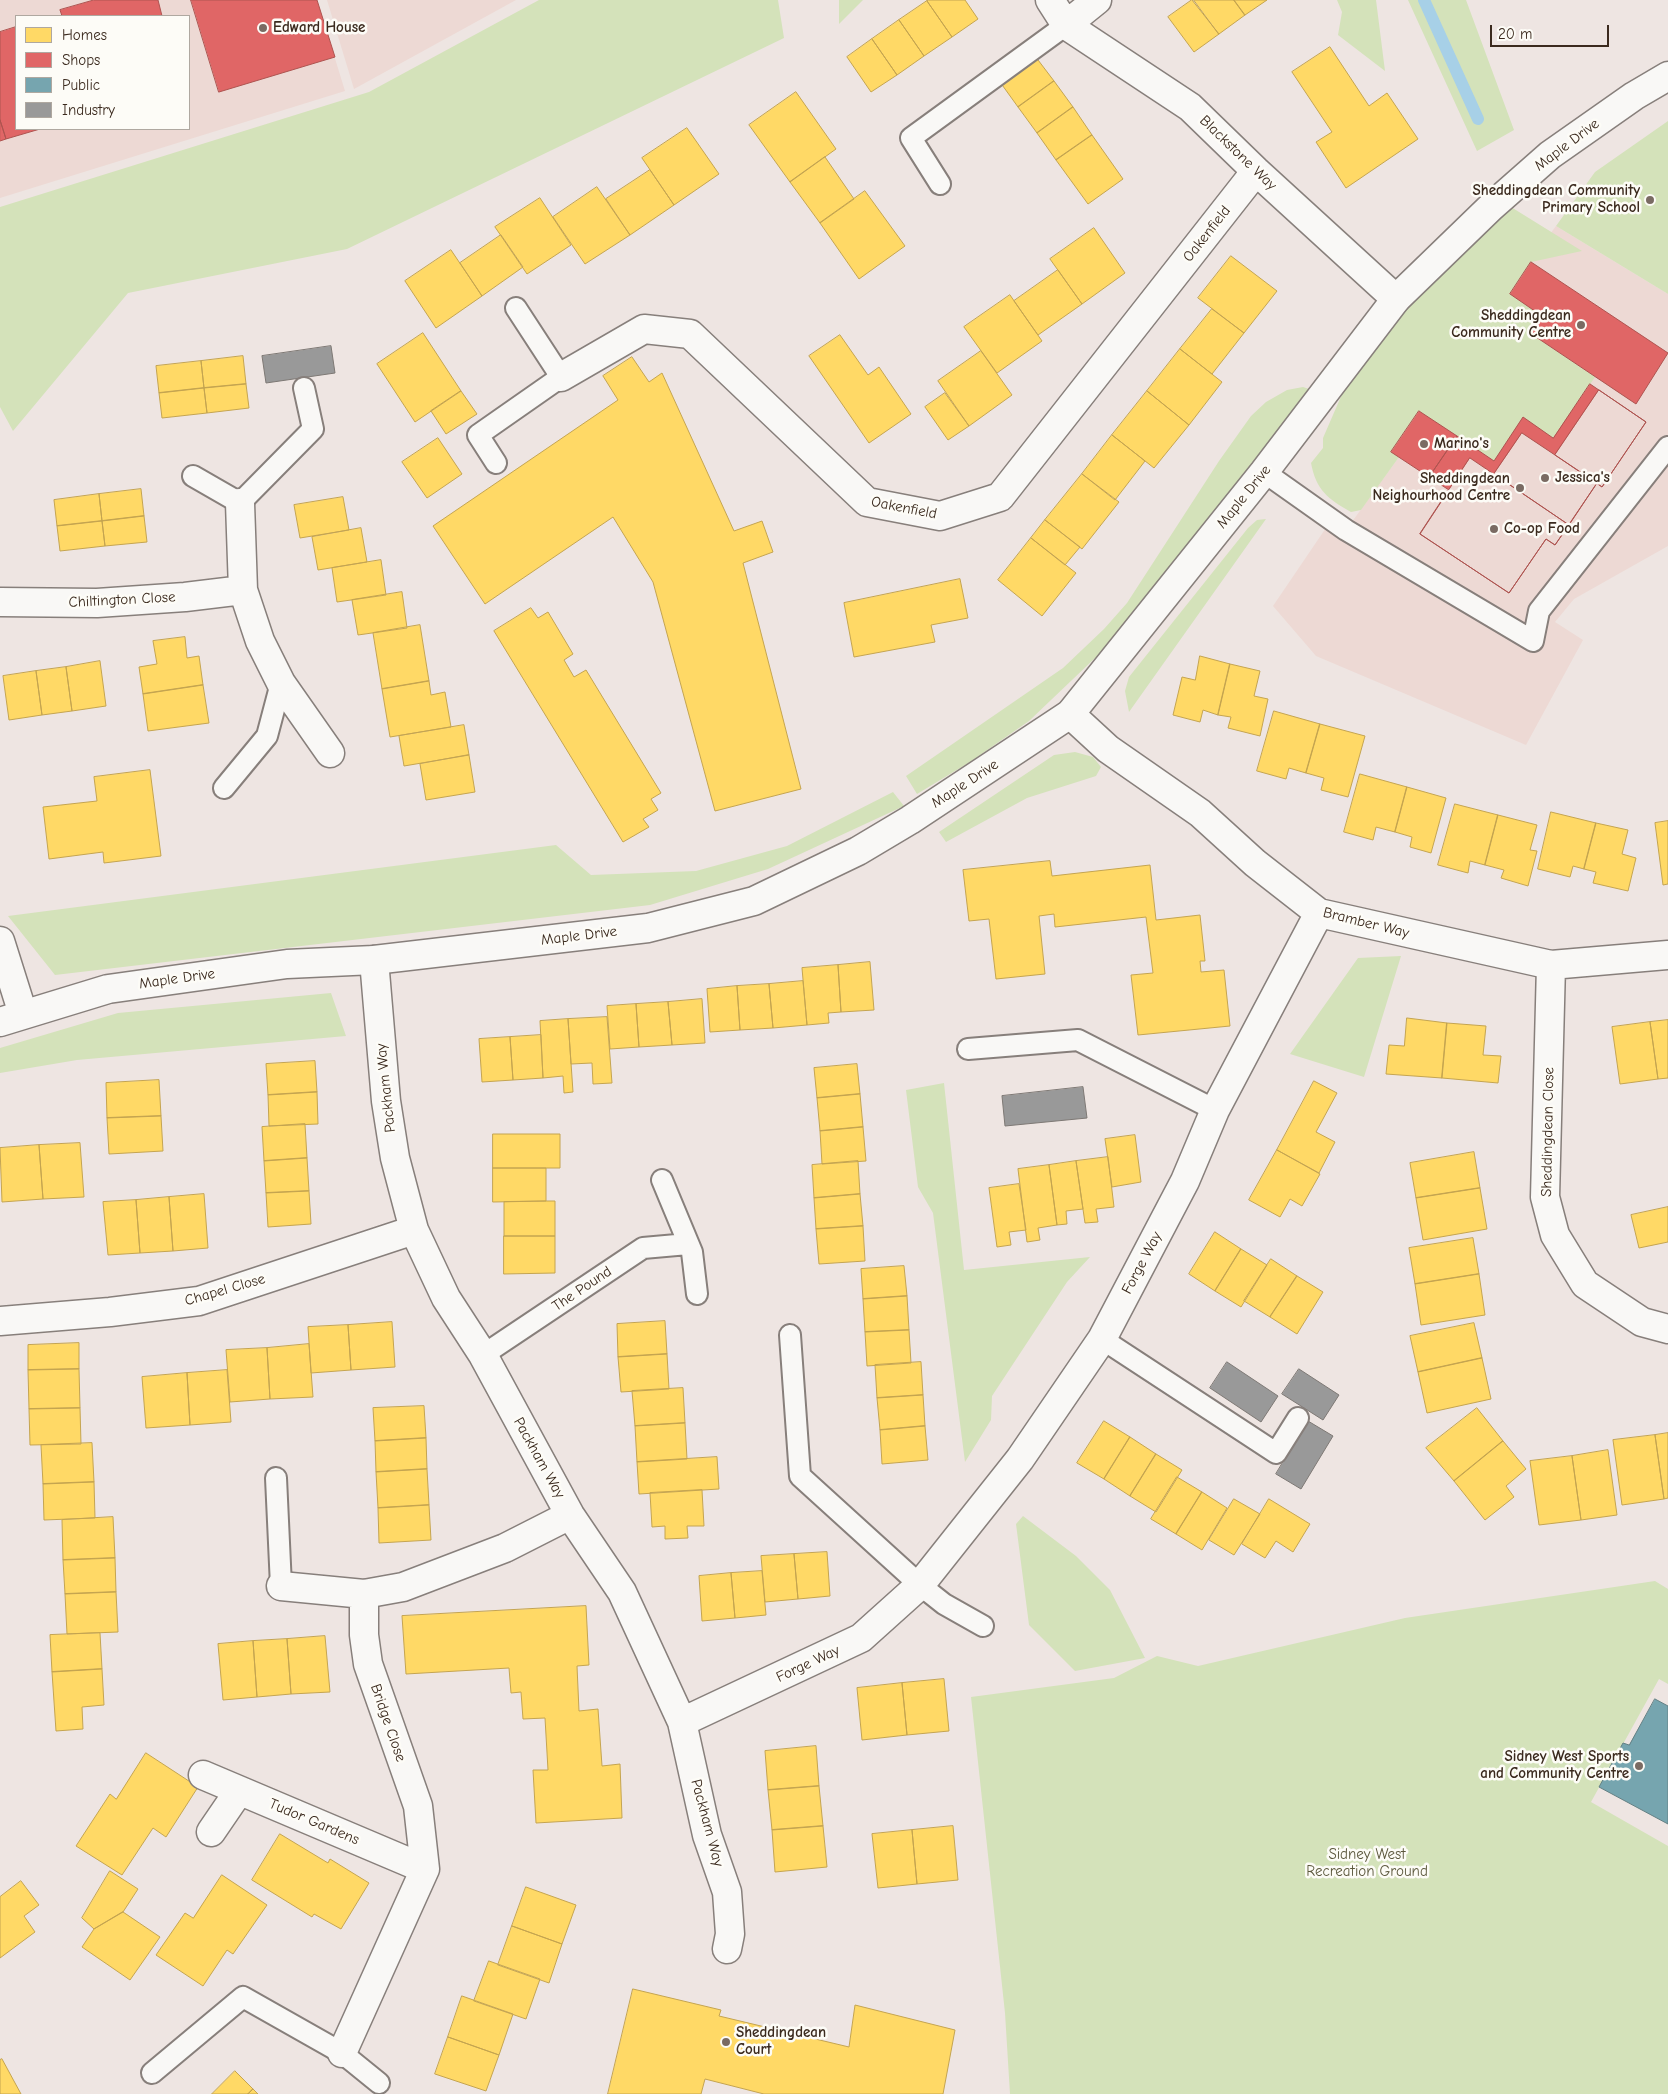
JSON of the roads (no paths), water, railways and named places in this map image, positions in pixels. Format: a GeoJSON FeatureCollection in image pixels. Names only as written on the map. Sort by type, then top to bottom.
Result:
{"type":"FeatureCollection","features":[{"type":"Feature","properties":{"kind":"street","name":"Blackstone Way"},"geometry":{"type":"LineString","coordinates":[[1050,0],[1066,25],[1190,107],[1256,172],[1396,299]]}},
{"type":"Feature","properties":{"kind":"street"},"geometry":{"type":"LineString","coordinates":[[1066,25],[1097,0]]}},
{"type":"Feature","properties":{"kind":"street","name":"Maple Drive"},"geometry":{"type":"LineString","coordinates":[[12,1018],[108,989],[287,964],[374,960],[648,928],[754,901],[858,851],[910,820],[1070,714],[1264,472],[1396,299],[1491,207],[1550,154],[1634,96],[1668,76]]}},
{"type":"Feature","properties":{"kind":"street","name":"Oakenfield"},"geometry":{"type":"LineString","coordinates":[[560,377],[644,329],[690,334],[867,502],[940,516],[1000,497],[1256,172]]}},
{"type":"Feature","properties":{"kind":"street"},"geometry":{"type":"LineString","coordinates":[[240,503],[243,590],[260,641],[281,682],[330,753]]}},
{"type":"Feature","properties":{"kind":"street","name":"Chiltington Close"},"geometry":{"type":"LineString","coordinates":[[0,602],[97,603],[185,597],[243,590]]}},
{"type":"Feature","properties":{"kind":"street","name":"Bramber Way"},"geometry":{"type":"LineString","coordinates":[[1070,714],[1108,749],[1200,813],[1255,863],[1319,913],[1551,965],[1668,955]]}},
{"type":"Feature","properties":{"kind":"street","name":"Forge Way"},"geometry":{"type":"LineString","coordinates":[[682,1722],[861,1638],[920,1585],[1020,1459],[1102,1339],[1185,1182],[1215,1110],[1319,913]]}},
{"type":"Feature","properties":{"kind":"street"},"geometry":{"type":"LineString","coordinates":[[0,941],[12,1018]]}},
{"type":"Feature","properties":{"kind":"street","name":"Packham Way"},"geometry":{"type":"LineString","coordinates":[[374,960],[388,1110],[395,1158],[414,1230],[446,1298],[483,1355],[570,1515],[622,1592],[682,1722],[707,1835],[727,1892],[730,1934],[727,1949]]}},
{"type":"Feature","properties":{"kind":"street","name":"Sheddingdean Close"},"geometry":{"type":"LineString","coordinates":[[1551,965],[1545,1197],[1555,1235],[1585,1284],[1642,1322],[1668,1329]]}},
{"type":"Feature","properties":{"kind":"street","name":"Chapel Close"},"geometry":{"type":"LineString","coordinates":[[0,1321],[101,1313],[199,1301],[414,1230]]}},
{"type":"Feature","properties":{"kind":"street"},"geometry":{"type":"LineString","coordinates":[[281,1586],[364,1594],[402,1587],[505,1548],[570,1515]]}},
{"type":"Feature","properties":{"kind":"street","name":"Bridge Close"},"geometry":{"type":"LineString","coordinates":[[364,1594],[364,1635],[368,1664],[418,1806],[425,1869]]}},
{"type":"Feature","properties":{"kind":"street","name":"Tudor Gardens"},"geometry":{"type":"LineString","coordinates":[[203,1775],[425,1869]]}},
{"type":"Feature","properties":{"kind":"street"},"geometry":{"type":"LineString","coordinates":[[211,1832],[239,1790]]}},
{"type":"Feature","properties":{"kind":"street"},"geometry":{"type":"LineString","coordinates":[[342,2052],[425,1869]]}},
{"type":"Feature","properties":{"kind":"lane"},"geometry":{"type":"LineString","coordinates":[[940,184],[911,138],[1066,25]]}},
{"type":"Feature","properties":{"kind":"lane"},"geometry":{"type":"LineString","coordinates":[[496,463],[478,435],[560,377],[516,308]]}},
{"type":"Feature","properties":{"kind":"lane"},"geometry":{"type":"LineString","coordinates":[[192,476],[240,503],[313,429],[304,388]]}},
{"type":"Feature","properties":{"kind":"lane"},"geometry":{"type":"LineString","coordinates":[[1264,472],[1346,530],[1533,641],[1539,611],[1668,447]]}},
{"type":"Feature","properties":{"kind":"lane"},"geometry":{"type":"LineString","coordinates":[[224,788],[267,736],[281,682]]}},
{"type":"Feature","properties":{"kind":"lane"},"geometry":{"type":"LineString","coordinates":[[968,1049],[1078,1040],[1215,1110]]}},
{"type":"Feature","properties":{"kind":"lane"},"geometry":{"type":"LineString","coordinates":[[662,1180],[692,1252],[697,1294]]}},
{"type":"Feature","properties":{"kind":"lane","name":"The Pound"},"geometry":{"type":"LineString","coordinates":[[483,1355],[643,1248],[688,1244]]}},
{"type":"Feature","properties":{"kind":"lane"},"geometry":{"type":"LineString","coordinates":[[790,1335],[800,1476],[920,1585],[944,1604],[982,1626]]}},
{"type":"Feature","properties":{"kind":"lane"},"geometry":{"type":"LineString","coordinates":[[1102,1339],[1276,1453],[1298,1418]]}},
{"type":"Feature","properties":{"kind":"lane"},"geometry":{"type":"LineString","coordinates":[[276,1478],[281,1586]]}},
{"type":"Feature","properties":{"kind":"lane"},"geometry":{"type":"LineString","coordinates":[[152,2073],[243,1997],[342,2052],[379,2083]]}},
{"type":"Feature","properties":{"kind":"waterway"},"geometry":{"type":"LineString","coordinates":[[1424,0],[1478,119]]}},
{"type":"Feature","properties":{"kind":"place","name":"Edward House"},"geometry":{"type":"Point","coordinates":[263,28]}},
{"type":"Feature","properties":{"kind":"place","name":"Sheddingdean Community Primary School"},"geometry":{"type":"Point","coordinates":[1650,200]}},
{"type":"Feature","properties":{"kind":"place","name":"Sheddingdean Community Centre"},"geometry":{"type":"Point","coordinates":[1581,325]}},
{"type":"Feature","properties":{"kind":"place","name":"Marino's"},"geometry":{"type":"Point","coordinates":[1424,444]}},
{"type":"Feature","properties":{"kind":"place","name":"Jessica's"},"geometry":{"type":"Point","coordinates":[1545,478]}},
{"type":"Feature","properties":{"kind":"place","name":"Sheddingdean Neighourhood Centre"},"geometry":{"type":"Point","coordinates":[1520,488]}},
{"type":"Feature","properties":{"kind":"place","name":"Co-op Food"},"geometry":{"type":"Point","coordinates":[1494,529]}},
{"type":"Feature","properties":{"kind":"place","name":"Sidney West Sports and Community Centre"},"geometry":{"type":"Point","coordinates":[1639,1766]}},
{"type":"Feature","properties":{"kind":"place","name":"Sheddingdean Court"},"geometry":{"type":"Point","coordinates":[726,2042]}},
{"type":"Feature","properties":{"kind":"park label","name":"Sidney West Recreation Ground"},"geometry":{"type":"Point","coordinates":[1367,1864]}}]}
